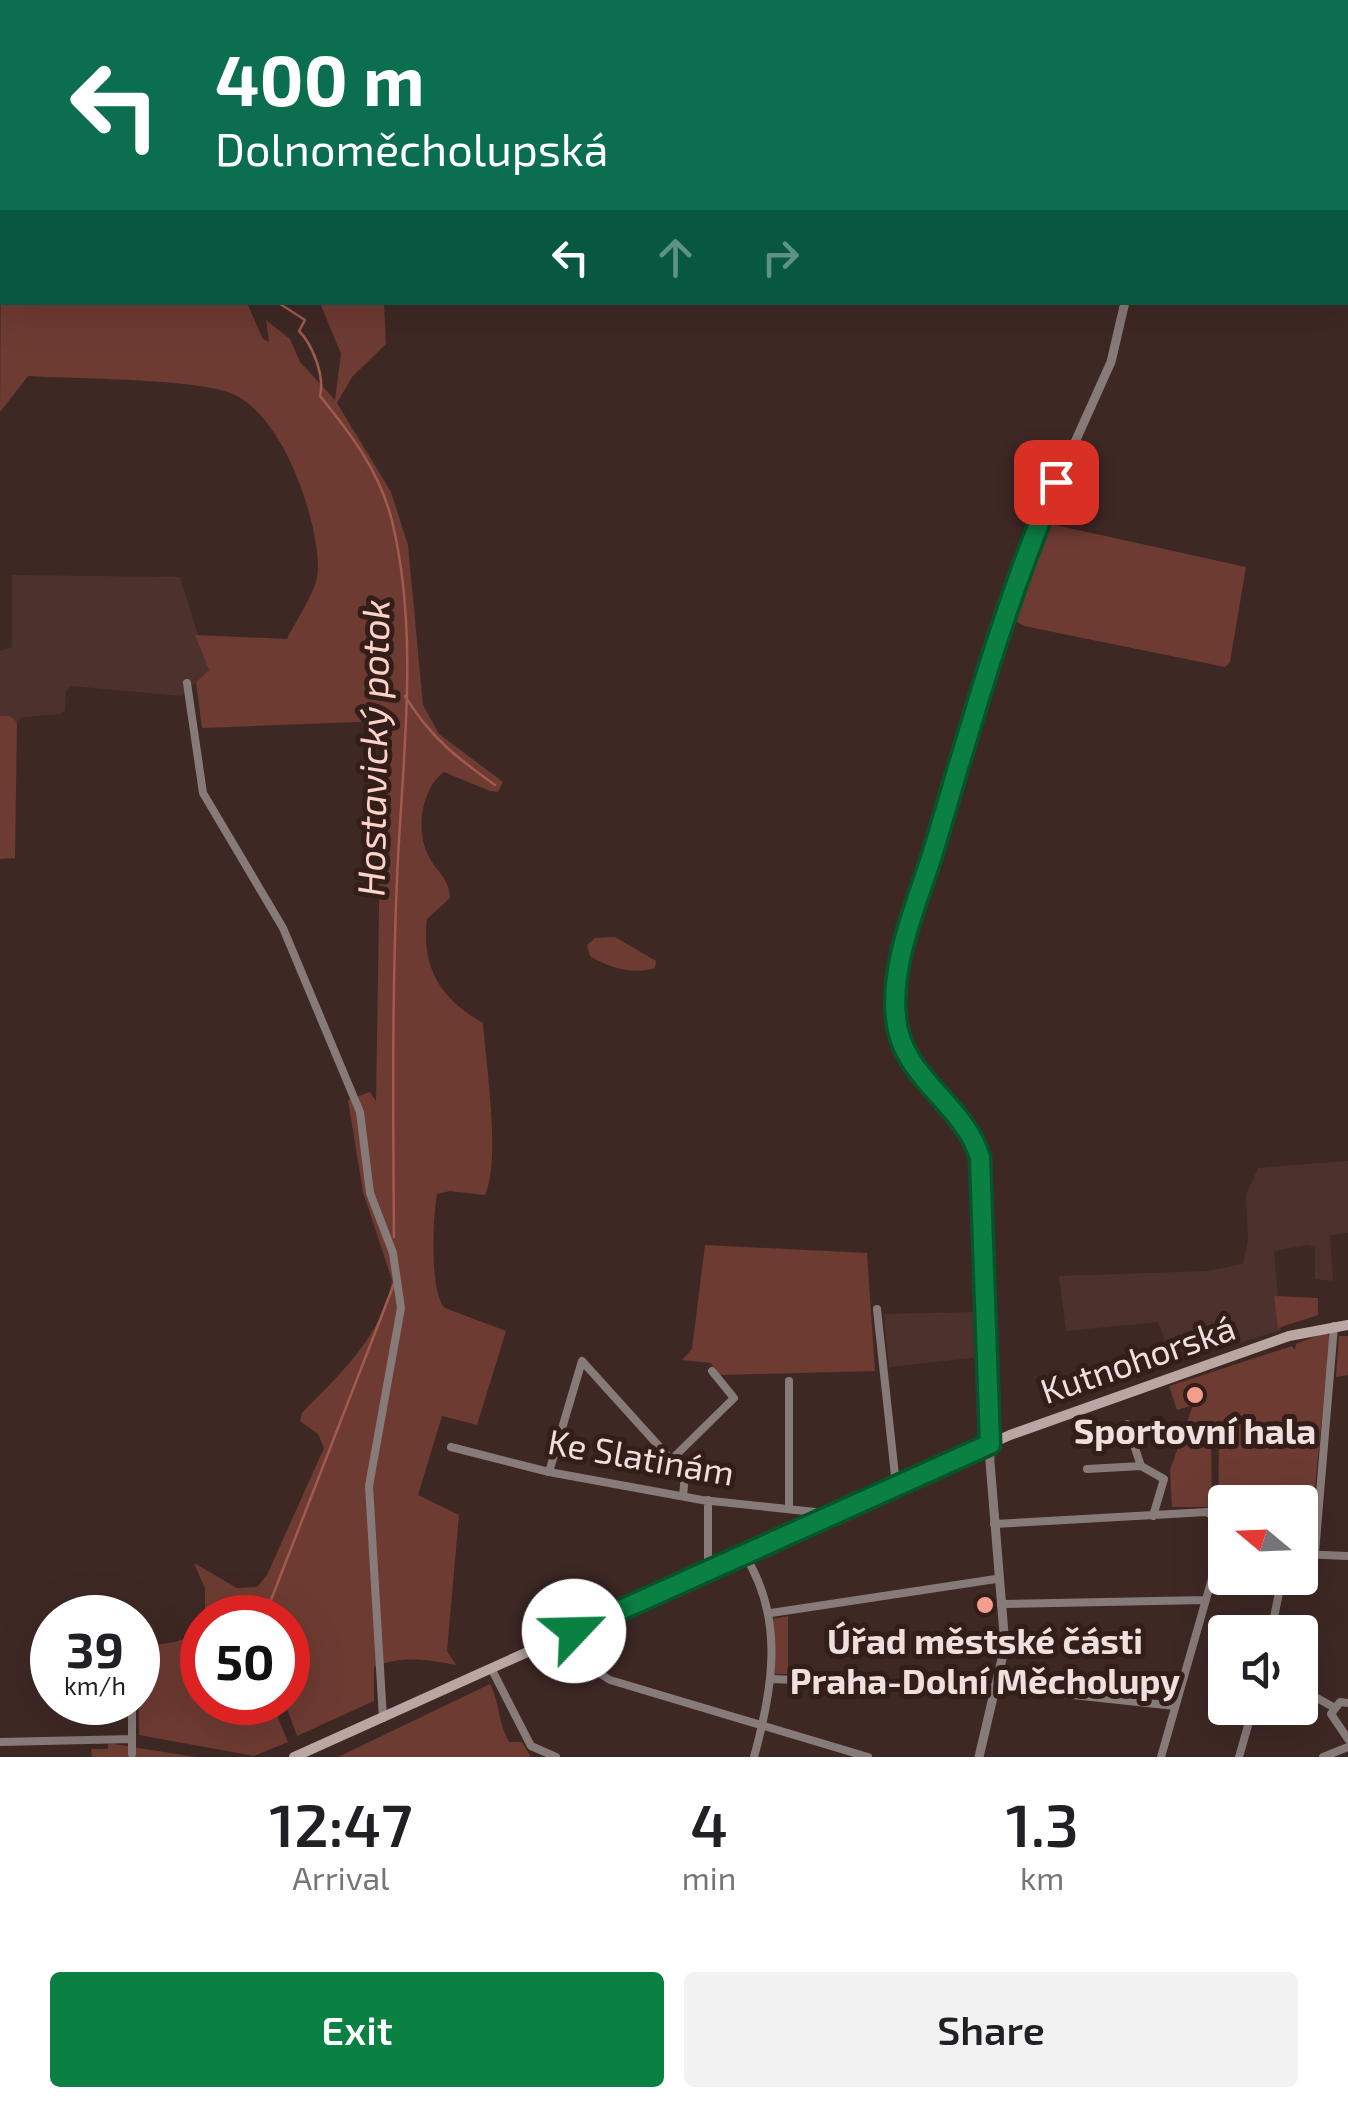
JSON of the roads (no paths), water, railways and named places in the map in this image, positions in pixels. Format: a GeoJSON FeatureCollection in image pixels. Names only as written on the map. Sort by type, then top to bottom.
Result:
{"type":"FeatureCollection","features":[{"type":"Feature","properties":{"kind":"main road","name":"Kutnohorská"},"geometry":{"type":"LineString","coordinates":[[294,1757],[990,1444],[1281,1338],[1348,1325]]}},
{"type":"Feature","properties":{"kind":"street"},"geometry":{"type":"LineString","coordinates":[[979,1757],[1005,1646],[996,1579],[977,1148],[918,1074],[902,1046],[896,990],[980,682],[1044,511],[1110,362],[1124,305]]}},
{"type":"Feature","properties":{"kind":"street"},"geometry":{"type":"LineString","coordinates":[[187,684],[203,792],[283,928],[360,1112],[370,1193],[400,1281],[401,1308],[369,1486],[383,1718]]}},
{"type":"Feature","properties":{"kind":"street"},"geometry":{"type":"LineString","coordinates":[[877,1309],[896,1486]]}},
{"type":"Feature","properties":{"kind":"street"},"geometry":{"type":"LineString","coordinates":[[1318,1517],[1334,1326]]}},
{"type":"Feature","properties":{"kind":"street"},"geometry":{"type":"LineString","coordinates":[[549,1472],[582,1361],[685,1475],[683,1496]]}},
{"type":"Feature","properties":{"kind":"street"},"geometry":{"type":"LineString","coordinates":[[671,1460],[734,1398],[712,1372]]}},
{"type":"Feature","properties":{"kind":"street"},"geometry":{"type":"LineString","coordinates":[[789,1381],[789,1508]]}},
{"type":"Feature","properties":{"kind":"street"},"geometry":{"type":"LineString","coordinates":[[1127,1424],[1141,1466]]}},
{"type":"Feature","properties":{"kind":"street","name":"Ke Slatinám"},"geometry":{"type":"LineString","coordinates":[[451,1447],[549,1472],[708,1500],[815,1512],[821,1519]]}},
{"type":"Feature","properties":{"kind":"street"},"geometry":{"type":"LineString","coordinates":[[1087,1469],[1141,1466],[1164,1478],[1154,1516]]}},
{"type":"Feature","properties":{"kind":"street"},"geometry":{"type":"LineString","coordinates":[[708,1500],[708,1571]]}},
{"type":"Feature","properties":{"kind":"street"},"geometry":{"type":"LineString","coordinates":[[994,1524],[1208,1512]]}},
{"type":"Feature","properties":{"kind":"street"},"geometry":{"type":"LineString","coordinates":[[1318,1553],[1348,1556]]}},
{"type":"Feature","properties":{"kind":"street"},"geometry":{"type":"LineString","coordinates":[[744,1554],[772,1612],[771,1679],[754,1757]]}},
{"type":"Feature","properties":{"kind":"street"},"geometry":{"type":"LineString","coordinates":[[772,1612],[996,1579]]}},
{"type":"Feature","properties":{"kind":"street"},"geometry":{"type":"LineString","coordinates":[[1161,1757],[1208,1594]]}},
{"type":"Feature","properties":{"kind":"street"},"geometry":{"type":"LineString","coordinates":[[1000,1604],[1206,1600]]}},
{"type":"Feature","properties":{"kind":"street"},"geometry":{"type":"LineString","coordinates":[[574,1631],[590,1667],[605,1678],[868,1757]]}},
{"type":"Feature","properties":{"kind":"street"},"geometry":{"type":"LineString","coordinates":[[490,1668],[530,1746],[556,1757]]}},
{"type":"Feature","properties":{"kind":"street"},"geometry":{"type":"LineString","coordinates":[[771,1679],[997,1688],[1175,1706]]}},
{"type":"Feature","properties":{"kind":"street"},"geometry":{"type":"LineString","coordinates":[[1318,1699],[1336,1708]]}},
{"type":"Feature","properties":{"kind":"street"},"geometry":{"type":"LineString","coordinates":[[1348,1703],[1340,1702],[1332,1714],[1348,1739]]}},
{"type":"Feature","properties":{"kind":"street"},"geometry":{"type":"LineString","coordinates":[[132,1725],[132,1754]]}},
{"type":"Feature","properties":{"kind":"street"},"geometry":{"type":"LineString","coordinates":[[1239,1757],[1248,1725]]}},
{"type":"Feature","properties":{"kind":"street"},"geometry":{"type":"LineString","coordinates":[[0,1742],[132,1739]]}},
{"type":"Feature","properties":{"kind":"street"},"geometry":{"type":"LineString","coordinates":[[1323,1757],[1348,1747]]}},
{"type":"Feature","properties":{"kind":"waterway","name":"Hostavický potok"},"geometry":{"type":"LineString","coordinates":[[282,305],[305,320],[299,331],[316,360],[320,396],[353,439],[380,486],[392,521],[400,565],[407,699],[394,968],[394,1237]]}},
{"type":"Feature","properties":{"kind":"waterway"},"geometry":{"type":"LineString","coordinates":[[405,696],[445,746],[495,785]]}},
{"type":"Feature","properties":{"kind":"waterway","name":"Hostavický potok"},"geometry":{"type":"LineString","coordinates":[[273,1595],[394,1284]]}},
{"type":"Feature","properties":{"kind":"place","name":"Sportovní hala"},"geometry":{"type":"Point","coordinates":[1195,1395]}},
{"type":"Feature","properties":{"kind":"place","name":"Úřad městské části Praha-Dolní Měcholupy"},"geometry":{"type":"Point","coordinates":[985,1605]}}]}
